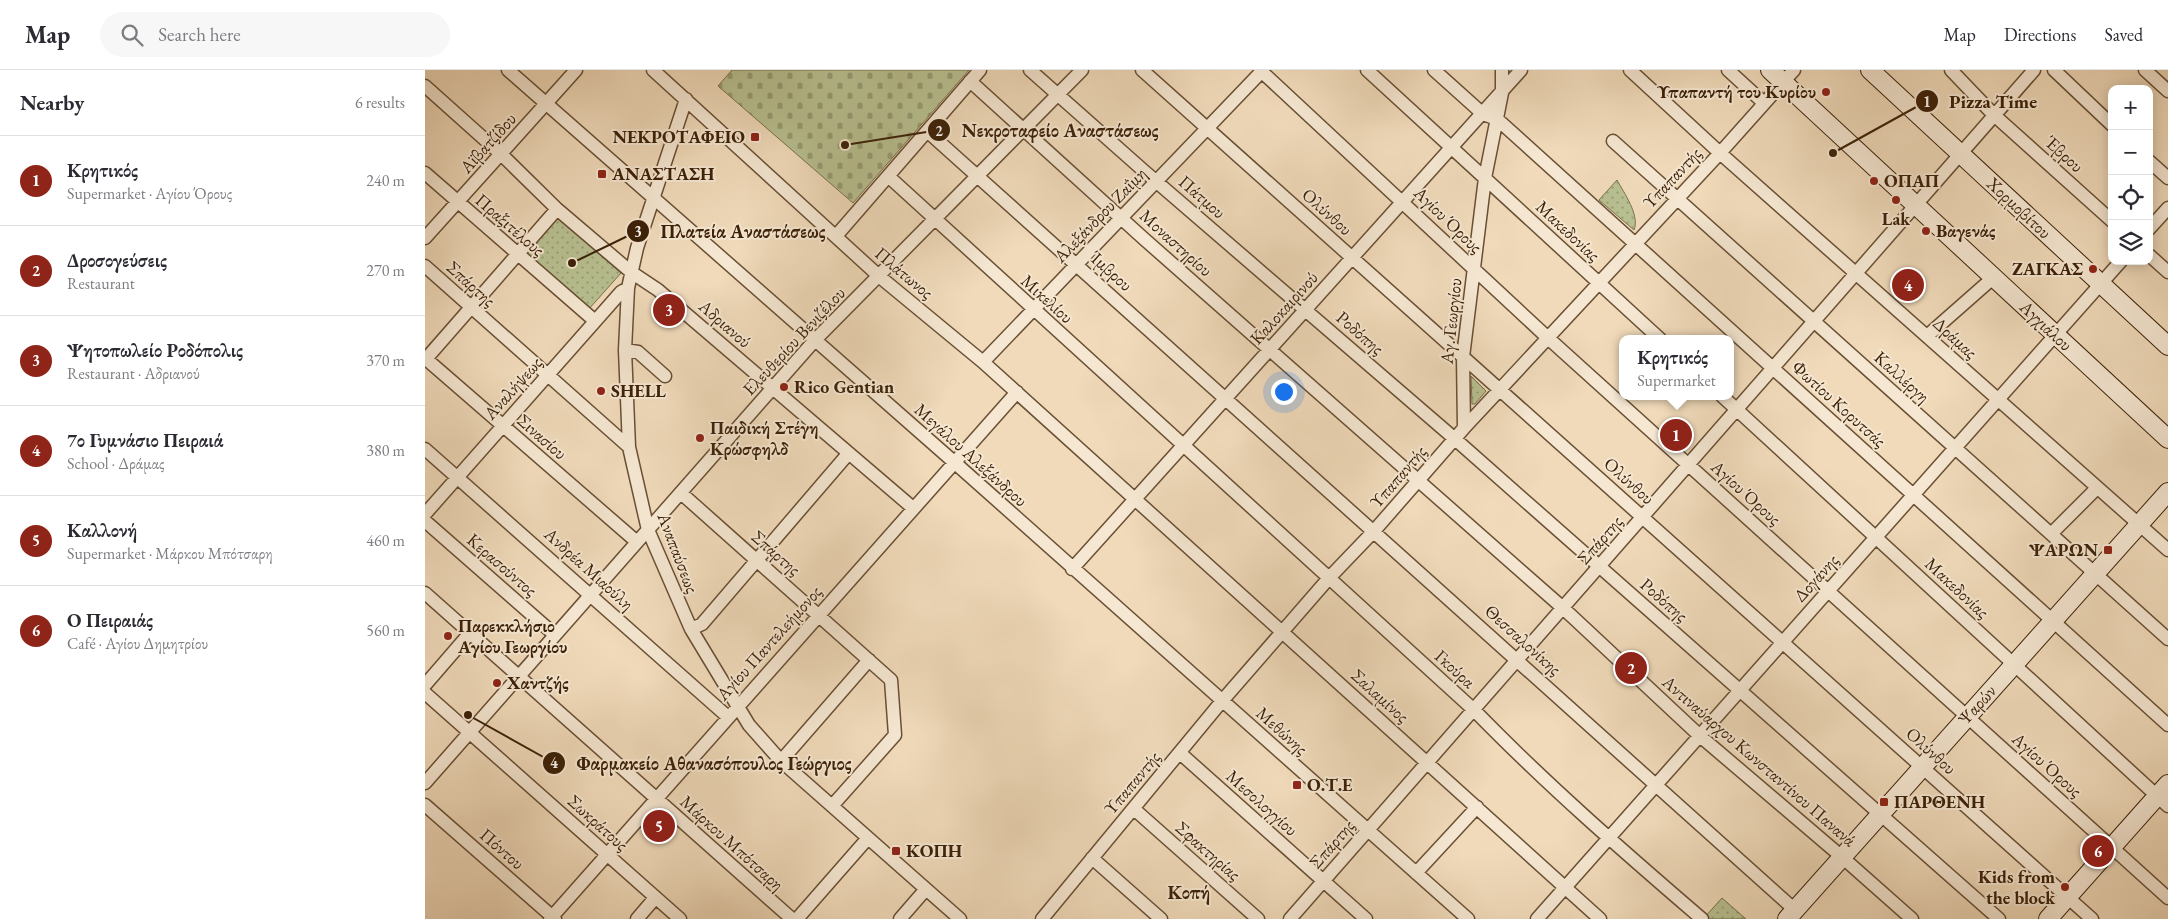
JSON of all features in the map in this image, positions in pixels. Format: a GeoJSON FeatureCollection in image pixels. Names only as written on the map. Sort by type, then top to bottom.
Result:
{"type":"FeatureCollection","features":[{"type":"Feature","properties":{"kind":"main road","name":"Αγχιάλου"},"geometry":{"type":"LineString","coordinates":[[1770,70],[1788,76],[1916,205],[2168,439]]}},
{"type":"Feature","properties":{"kind":"main road","name":"Χορμοβίτου"},"geometry":{"type":"LineString","coordinates":[[1870,70],[2168,346]]}},
{"type":"Feature","properties":{"kind":"main road","name":"Ψαρών"},"geometry":{"type":"LineString","coordinates":[[1791,914],[2168,492]]}},
{"type":"Feature","properties":{"kind":"main road"},"geometry":{"type":"LineString","coordinates":[[2048,919],[2112,847],[2164,795]]}},
{"type":"Feature","properties":{"kind":"street","name":"Μεγάλου Αλεξάνδρου"},"geometry":{"type":"LineString","coordinates":[[508,70],[1072,569]]}},
{"type":"Feature","properties":{"kind":"street","name":"Αϊβατζίδου"},"geometry":{"type":"LineString","coordinates":[[425,238],[576,70]]}},
{"type":"Feature","properties":{"kind":"street","name":"Πλάτωνος"},"geometry":{"type":"LineString","coordinates":[[653,70],[880,277],[983,362],[1135,500]]}},
{"type":"Feature","properties":{"kind":"street"},"geometry":{"type":"LineString","coordinates":[[836,236],[980,70]]}},
{"type":"Feature","properties":{"kind":"street","name":"Πάτμου"},"geometry":{"type":"LineString","coordinates":[[1030,70],[1305,310]]}},
{"type":"Feature","properties":{"kind":"street","name":"Ελευθερίου Βενιζέλου"},"geometry":{"type":"LineString","coordinates":[[425,783],[815,340],[880,277],[1082,70]]}},
{"type":"Feature","properties":{"kind":"street","name":"Ολύνθου"},"geometry":{"type":"LineString","coordinates":[[1142,70],[2092,919]]}},
{"type":"Feature","properties":{"kind":"street","name":"Αλεξάνδρου Ζαΐμη"},"geometry":{"type":"LineString","coordinates":[[983,362],[1262,70]]}},
{"type":"Feature","properties":{"kind":"street","name":"Αγίου Όρους"},"geometry":{"type":"LineString","coordinates":[[1262,70],[1548,338],[2168,898]]}},
{"type":"Feature","properties":{"kind":"street","name":"Μακεδονίας"},"geometry":{"type":"LineString","coordinates":[[1367,70],[1656,335]]}},
{"type":"Feature","properties":{"kind":"street"},"geometry":{"type":"LineString","coordinates":[[1434,70],[1483,114]]}},
{"type":"Feature","properties":{"kind":"street","name":"Αγ. Γεωργίου"},"geometry":{"type":"LineString","coordinates":[[1464,428],[1463,357],[1485,178],[1502,93],[1502,70]]}},
{"type":"Feature","properties":{"kind":"street","name":"Καλοκαιρινού"},"geometry":{"type":"LineString","coordinates":[[1072,569],[1453,148],[1521,70]]}},
{"type":"Feature","properties":{"kind":"street","name":"Δράμας"},"geometry":{"type":"LineString","coordinates":[[1630,70],[1720,153],[2168,550]]}},
{"type":"Feature","properties":{"kind":"street"},"geometry":{"type":"LineString","coordinates":[[1728,70],[1764,103]]}},
{"type":"Feature","properties":{"kind":"street","name":"Έβρου"},"geometry":{"type":"LineString","coordinates":[[1951,70],[1994,115],[2111,220]]}},
{"type":"Feature","properties":{"kind":"street","name":"Σπάρτης"},"geometry":{"type":"LineString","coordinates":[[1289,919],[1643,518],[2034,70]]}},
{"type":"Feature","properties":{"kind":"street"},"geometry":{"type":"LineString","coordinates":[[2054,70],[2108,121]]}},
{"type":"Feature","properties":{"kind":"street"},"geometry":{"type":"LineString","coordinates":[[2145,70],[2168,91]]}},
{"type":"Feature","properties":{"kind":"street","name":"Υπαπαντής"},"geometry":{"type":"LineString","coordinates":[[1049,916],[1092,858],[1222,702],[1329,578],[1375,531],[1464,428],[1720,153],[1788,76]]}},
{"type":"Feature","properties":{"kind":"street","name":"Μοναστηρίου"},"geometry":{"type":"LineString","coordinates":[[970,81],[1271,349]]}},
{"type":"Feature","properties":{"kind":"street","name":"Αδριανού"},"geometry":{"type":"LineString","coordinates":[[425,86],[501,154],[557,209],[631,272],[658,290],[913,508]]}},
{"type":"Feature","properties":{"kind":"street","name":"Αναπαύσεως"},"geometry":{"type":"LineString","coordinates":[[686,99],[653,198],[631,272],[629,288],[625,350],[629,447],[648,530],[691,629],[749,725],[781,761],[960,919]]}},
{"type":"Feature","properties":{"kind":"street","name":"Φωτίου Κορυτσάς"},"geometry":{"type":"LineString","coordinates":[[1483,114],[1497,119],[2168,725]]}},
{"type":"Feature","properties":{"kind":"street","name":"Ίμβρου"},"geometry":{"type":"LineString","coordinates":[[927,130],[1226,399]]}},
{"type":"Feature","properties":{"kind":"street","name":"Καλλέργη"},"geometry":{"type":"LineString","coordinates":[[1613,141],[2168,639]]}},
{"type":"Feature","properties":{"kind":"street"},"geometry":{"type":"LineString","coordinates":[[2153,164],[2168,178]]}},
{"type":"Feature","properties":{"kind":"street","name":"Πραξιτέλους"},"geometry":{"type":"LineString","coordinates":[[425,173],[595,321]]}},
{"type":"Feature","properties":{"kind":"street","name":"Μικελίου"},"geometry":{"type":"LineString","coordinates":[[888,176],[1033,310],[1184,445]]}},
{"type":"Feature","properties":{"kind":"street"},"geometry":{"type":"LineString","coordinates":[[2153,225],[2168,208]]}},
{"type":"Feature","properties":{"kind":"street"},"geometry":{"type":"LineString","coordinates":[[425,359],[557,209]]}},
{"type":"Feature","properties":{"kind":"street"},"geometry":{"type":"LineString","coordinates":[[2153,259],[2168,272]]}},
{"type":"Feature","properties":{"kind":"street","name":"Δογάνης"},"geometry":{"type":"LineString","coordinates":[[1537,919],[2118,265]]}},
{"type":"Feature","properties":{"kind":"street","name":"Σπάρτης"},"geometry":{"type":"LineString","coordinates":[[425,266],[629,447]]}},
{"type":"Feature","properties":{"kind":"street"},"geometry":{"type":"LineString","coordinates":[[1927,336],[1994,277]]}},
{"type":"Feature","properties":{"kind":"street","name":"Αναλήψεως"},"geometry":{"type":"LineString","coordinates":[[425,514],[621,292],[629,288]]}},
{"type":"Feature","properties":{"kind":"street","name":"Ροδόπης"},"geometry":{"type":"LineString","coordinates":[[1305,310],[1455,439],[1999,919]]}},
{"type":"Feature","properties":{"kind":"street","name":"Αντιναύαρχου Κωνσταντίνου Πανανά"},"geometry":{"type":"LineString","coordinates":[[1271,349],[1563,608],[1700,736],[1912,919]]}},
{"type":"Feature","properties":{"kind":"street"},"geometry":{"type":"LineString","coordinates":[[625,350],[638,352],[665,376]]}},
{"type":"Feature","properties":{"kind":"street","name":"Σινασίου"},"geometry":{"type":"LineString","coordinates":[[425,359],[637,542]]}},
{"type":"Feature","properties":{"kind":"street","name":"Αγίου Παντελεήμονος"},"geometry":{"type":"LineString","coordinates":[[553,918],[818,614],[1017,392]]}},
{"type":"Feature","properties":{"kind":"street","name":"Θεσσαλονίκης"},"geometry":{"type":"LineString","coordinates":[[1226,399],[1656,785],[1791,914]]}},
{"type":"Feature","properties":{"kind":"street","name":"Μακεδονίας"},"geometry":{"type":"LineString","coordinates":[[1726,400],[2014,664],[2164,795]]}},
{"type":"Feature","properties":{"kind":"street","name":"Γκούρα"},"geometry":{"type":"LineString","coordinates":[[1184,445],[1474,710],[1609,838],[1702,919]]}},
{"type":"Feature","properties":{"kind":"street","name":"Ανδρέα Μιαούλη"},"geometry":{"type":"LineString","coordinates":[[425,448],[728,717]]}},
{"type":"Feature","properties":{"kind":"street"},"geometry":{"type":"LineString","coordinates":[[691,629],[701,624],[848,454]]}},
{"type":"Feature","properties":{"kind":"street"},"geometry":{"type":"LineString","coordinates":[[2051,534],[2097,488]]}},
{"type":"Feature","properties":{"kind":"street","name":"Σπάρτης"},"geometry":{"type":"LineString","coordinates":[[681,493],[891,680],[895,735],[832,806]]}},
{"type":"Feature","properties":{"kind":"street","name":"Σαλαμίνος"},"geometry":{"type":"LineString","coordinates":[[1135,500],[1600,919]]}},
{"type":"Feature","properties":{"kind":"street","name":"Κερασούντος"},"geometry":{"type":"LineString","coordinates":[[425,521],[555,635]]}},
{"type":"Feature","properties":{"kind":"street","name":"Μεθώνης"},"geometry":{"type":"LineString","coordinates":[[1072,569],[1468,919]]}},
{"type":"Feature","properties":{"kind":"street","name":"Μάρκου Μπότσαρη"},"geometry":{"type":"LineString","coordinates":[[425,593],[792,919]]}},
{"type":"Feature","properties":{"kind":"street"},"geometry":{"type":"LineString","coordinates":[[425,685],[470,633]]}},
{"type":"Feature","properties":{"kind":"street"},"geometry":{"type":"LineString","coordinates":[[781,761],[869,660]]}},
{"type":"Feature","properties":{"kind":"street","name":"Σωκράτους"},"geometry":{"type":"LineString","coordinates":[[425,693],[680,919]]}},
{"type":"Feature","properties":{"kind":"street","name":"Μεσολογγίου"},"geometry":{"type":"LineString","coordinates":[[1180,753],[1366,919]]}},
{"type":"Feature","properties":{"kind":"street","name":"Πόντου"},"geometry":{"type":"LineString","coordinates":[[425,805],[553,918]]}},
{"type":"Feature","properties":{"kind":"street"},"geometry":{"type":"LineString","coordinates":[[1416,873],[1477,807]]}},
{"type":"Feature","properties":{"kind":"street","name":"Σφακτηρίας"},"geometry":{"type":"LineString","coordinates":[[1134,809],[1258,919]]}},
{"type":"Feature","properties":{"kind":"street"},"geometry":{"type":"LineString","coordinates":[[797,919],[868,838]]}},
{"type":"Feature","properties":{"kind":"street"},"geometry":{"type":"LineString","coordinates":[[1092,858],[1161,919]]}},
{"type":"Feature","properties":{"kind":"street"},"geometry":{"type":"LineString","coordinates":[[900,919],[926,889]]}},
{"type":"Feature","properties":{"kind":"street"},"geometry":{"type":"LineString","coordinates":[[637,919],[655,898]]}},
{"type":"Feature","properties":{"kind":"green space"},"geometry":{"type":"Polygon","coordinates":[[[732,70],[969,70],[853,203],[718,86],[732,70]]]}},
{"type":"Feature","properties":{"kind":"green space"},"geometry":{"type":"Polygon","coordinates":[[[1617,180],[1633,211],[1635,218],[1634,230],[1599,200],[1617,180]]]}},
{"type":"Feature","properties":{"kind":"green space"},"geometry":{"type":"Polygon","coordinates":[[[555,216],[621,273],[588,310],[523,253],[555,216]]]}},
{"type":"Feature","properties":{"kind":"green space"},"geometry":{"type":"Polygon","coordinates":[[[1471,376],[1486,391],[1475,404],[1472,404],[1471,376]]]}},
{"type":"Feature","properties":{"kind":"green space"},"geometry":{"type":"Polygon","coordinates":[[[1722,898],[1746,919],[1703,919],[1722,898]]]}},
{"type":"Feature","properties":{"kind":"place","name":"Υπαπαντή του Κυρίου"},"geometry":{"type":"Point","coordinates":[1826,92]}},
{"type":"Feature","properties":{"kind":"place","name":"ΝΕΚΡΟΤΑΦΕΙΟ"},"geometry":{"type":"Point","coordinates":[755,137]}},
{"type":"Feature","properties":{"kind":"place","name":"Νεκροταφείο Αναστάσεως"},"geometry":{"type":"Point","coordinates":[845,145]}},
{"type":"Feature","properties":{"kind":"place","name":"Pizza Time"},"geometry":{"type":"Point","coordinates":[1833,153]}},
{"type":"Feature","properties":{"kind":"place","name":"ΑΝΑΣΤΑΣΗ"},"geometry":{"type":"Point","coordinates":[602,174]}},
{"type":"Feature","properties":{"kind":"place","name":"ΟΠΑΠ"},"geometry":{"type":"Point","coordinates":[1874,181]}},
{"type":"Feature","properties":{"kind":"place","name":"Lak"},"geometry":{"type":"Point","coordinates":[1896,200]}},
{"type":"Feature","properties":{"kind":"place","name":"Βαγενάς"},"geometry":{"type":"Point","coordinates":[1926,231]}},
{"type":"Feature","properties":{"kind":"place","name":"Πλατεία Αναστάσεως"},"geometry":{"type":"Point","coordinates":[572,263]}},
{"type":"Feature","properties":{"kind":"place","name":"ΖΑΓΚΑΣ"},"geometry":{"type":"Point","coordinates":[2093,269]}},
{"type":"Feature","properties":{"kind":"place","name":"7ο Γυμνάσιο Πειραιά"},"geometry":{"type":"Point","coordinates":[1908,285]}},
{"type":"Feature","properties":{"kind":"place","name":"Ψητοπωλείο Ροδόπολις"},"geometry":{"type":"Point","coordinates":[669,310]}},
{"type":"Feature","properties":{"kind":"place","name":"Rico Gentian"},"geometry":{"type":"Point","coordinates":[784,387]}},
{"type":"Feature","properties":{"kind":"place","name":"SHELL"},"geometry":{"type":"Point","coordinates":[601,391]}},
{"type":"Feature","properties":{"kind":"place","name":"Κρητικός"},"geometry":{"type":"Point","coordinates":[1676,435]}},
{"type":"Feature","properties":{"kind":"place","name":"Παιδική Στέγη Κρώσφηλδ"},"geometry":{"type":"Point","coordinates":[700,438]}},
{"type":"Feature","properties":{"kind":"place","name":"ΨΑΡΩΝ"},"geometry":{"type":"Point","coordinates":[2108,550]}},
{"type":"Feature","properties":{"kind":"place","name":"Παρεκκλήσιο Αγίου Γεωργίου"},"geometry":{"type":"Point","coordinates":[448,636]}},
{"type":"Feature","properties":{"kind":"place","name":"Δροσογεύσεις"},"geometry":{"type":"Point","coordinates":[1631,668]}},
{"type":"Feature","properties":{"kind":"place","name":"Χαντζής"},"geometry":{"type":"Point","coordinates":[497,683]}},
{"type":"Feature","properties":{"kind":"place","name":"Φαρμακείο Αθανασόπουλος Γεώργιος"},"geometry":{"type":"Point","coordinates":[468,715]}},
{"type":"Feature","properties":{"kind":"place","name":"Ο.Τ.Ε"},"geometry":{"type":"Point","coordinates":[1297,785]}},
{"type":"Feature","properties":{"kind":"place","name":"ΠΑΡΘΕΝΗ"},"geometry":{"type":"Point","coordinates":[1884,802]}},
{"type":"Feature","properties":{"kind":"place","name":"Καλλονή"},"geometry":{"type":"Point","coordinates":[659,826]}},
{"type":"Feature","properties":{"kind":"place","name":"ΚΟΠΗ"},"geometry":{"type":"Point","coordinates":[896,851]}},
{"type":"Feature","properties":{"kind":"place","name":"Ο Πειραιάς"},"geometry":{"type":"Point","coordinates":[2098,851]}},
{"type":"Feature","properties":{"kind":"place","name":"Kids from the block"},"geometry":{"type":"Point","coordinates":[2065,887]}},
{"type":"Feature","properties":{"kind":"district","name":"Κοπή"},"geometry":{"type":"Point","coordinates":[1189,892]}}]}
